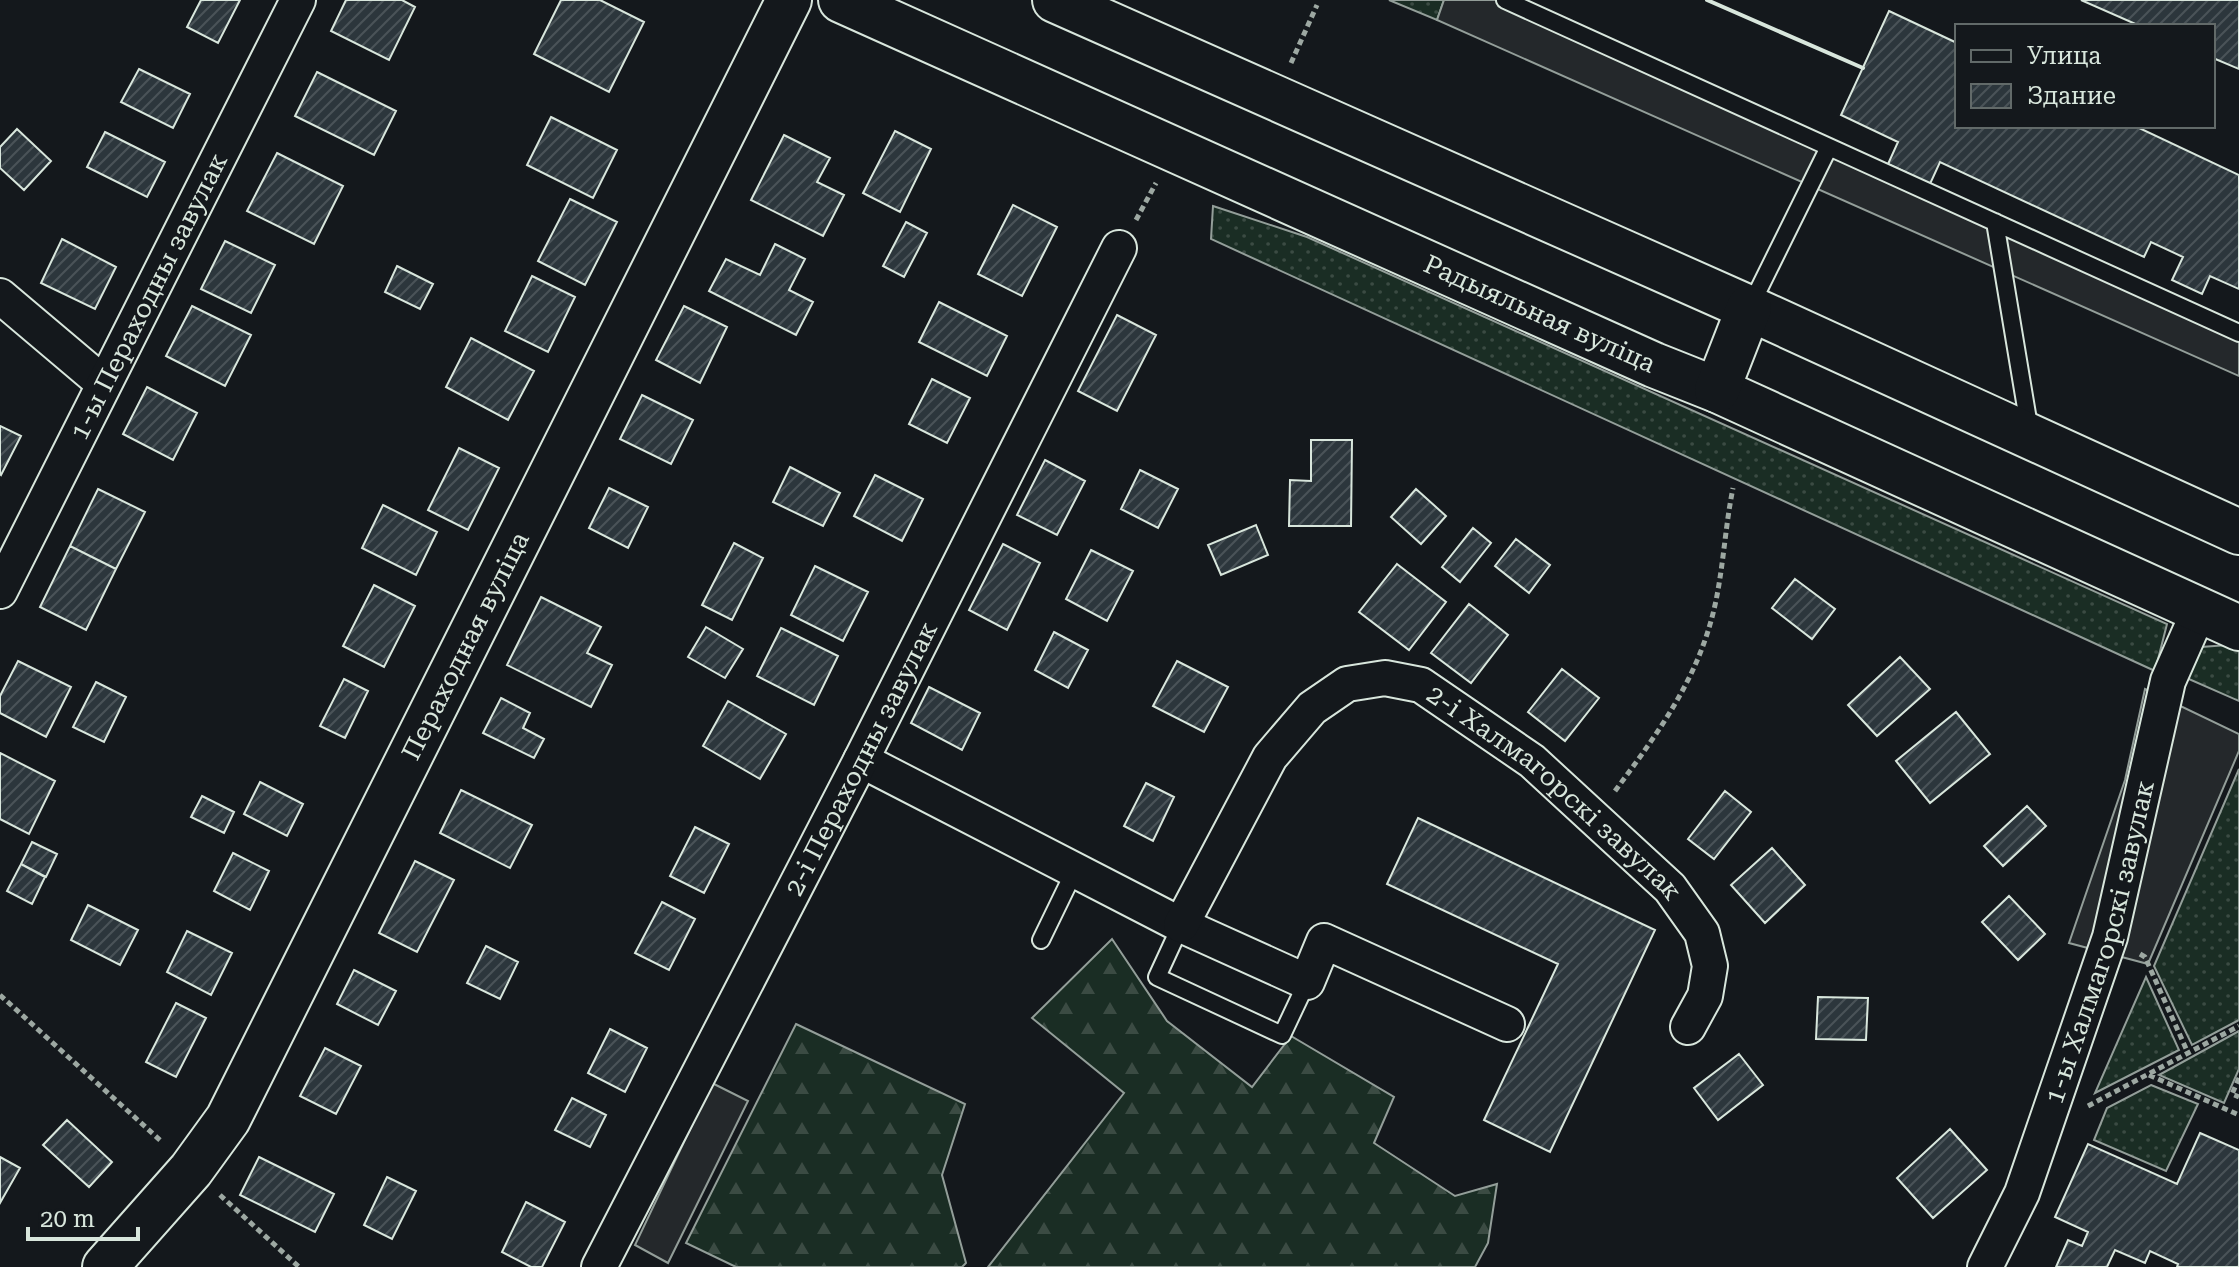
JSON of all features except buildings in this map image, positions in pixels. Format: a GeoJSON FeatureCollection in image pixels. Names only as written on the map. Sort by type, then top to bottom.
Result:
{"type":"FeatureCollection","features":[{"type":"Feature","properties":{"kind":"main road","name":"Пераходная вуліца"},"geometry":{"type":"LineString","coordinates":[[105,1267],[191,1170],[228,1119],[789,0]]}},
{"type":"Feature","properties":{"kind":"main road","name":"Радыяльная вуліца"},"geometry":{"type":"LineString","coordinates":[[841,0],[1654,365],[1717,390],[2239,628]]}},
{"type":"Feature","properties":{"kind":"main road"},"geometry":{"type":"LineString","coordinates":[[1055,0],[1749,308],[2239,532]]}},
{"type":"Feature","properties":{"kind":"main road"},"geometry":{"type":"LineString","coordinates":[[1717,390],[1749,308]]}},
{"type":"Feature","properties":{"kind":"street","name":"1-ы Пераходны завулак"},"geometry":{"type":"LineString","coordinates":[[0,591],[298,0]]}},
{"type":"Feature","properties":{"kind":"street","name":"2-і Пераходны завулак"},"geometry":{"type":"LineString","coordinates":[[599,1267],[861,760],[1119,248]]}},
{"type":"Feature","properties":{"kind":"street"},"geometry":{"type":"LineString","coordinates":[[0,296],[103,383]]}},
{"type":"Feature","properties":{"kind":"street","name":"1-ы Халмагорскі завулак"},"geometry":{"type":"LineString","coordinates":[[1985,1267],[2022,1193],[2110,937],[2168,681],[2199,611]]}},
{"type":"Feature","properties":{"kind":"street","name":"2-і Халмагорскі завулак"},"geometry":{"type":"LineString","coordinates":[[1181,925],[1270,757],[1312,708],[1347,684],[1385,678],[1421,685],[1532,761],[1670,888],[1702,933],[1710,966],[1705,996],[1688,1027]]}},
{"type":"Feature","properties":{"kind":"street"},"geometry":{"type":"LineString","coordinates":[[861,760],[1181,925],[1307,982],[1324,941],[1507,1024]]}},
{"type":"Feature","properties":{"kind":"lane"},"geometry":{"type":"LineString","coordinates":[[1505,0],[2239,333]]}},
{"type":"Feature","properties":{"kind":"lane"},"geometry":{"type":"LineString","coordinates":[[1749,308],[1829,147]]}},
{"type":"Feature","properties":{"kind":"lane"},"geometry":{"type":"LineString","coordinates":[[1995,222],[2031,437]]}},
{"type":"Feature","properties":{"kind":"lane"},"geometry":{"type":"LineString","coordinates":[[1041,940],[1075,870]]}},
{"type":"Feature","properties":{"kind":"lane"},"geometry":{"type":"LineString","coordinates":[[1181,925],[1157,977],[1282,1035],[1307,982]]}},
{"type":"Feature","properties":{"kind":"path"},"geometry":{"type":"LineString","coordinates":[[1275,98],[1317,5]]}},
{"type":"Feature","properties":{"kind":"path"},"geometry":{"type":"LineString","coordinates":[[1594,819],[1671,717],[1695,666],[1712,619],[1733,488]]}},
{"type":"Feature","properties":{"kind":"path"},"geometry":{"type":"LineString","coordinates":[[2110,937],[2145,957],[2188,1053]]}},
{"type":"Feature","properties":{"kind":"path"},"geometry":{"type":"LineString","coordinates":[[0,995],[299,1267]]}},
{"type":"Feature","properties":{"kind":"path"},"geometry":{"type":"LineString","coordinates":[[2077,1112],[2239,1026]]}},
{"type":"Feature","properties":{"kind":"path"},"geometry":{"type":"LineString","coordinates":[[2148,1074],[2239,1115]]}},
{"type":"Feature","properties":{"kind":"path"},"geometry":{"type":"LineString","coordinates":[[2239,1078],[2232,1094],[2239,1097]]}},
{"type":"Feature","properties":{"kind":"green space"},"geometry":{"type":"Polygon","coordinates":[[[1389,0],[1444,0],[1437,20],[1389,0]]]}},
{"type":"Feature","properties":{"kind":"green space"},"geometry":{"type":"Polygon","coordinates":[[[1213,206],[1307,237],[2167,624],[2155,671],[1211,239],[1213,206]]]}},
{"type":"Feature","properties":{"kind":"green space"},"geometry":{"type":"Polygon","coordinates":[[[2228,645],[2239,650],[2239,701],[2182,676],[2201,647],[2228,645]]]}},
{"type":"Feature","properties":{"kind":"green space"},"geometry":{"type":"Polygon","coordinates":[[[2239,769],[2239,1020],[2192,1045],[2154,966],[2239,769]]]}},
{"type":"Feature","properties":{"kind":"green space"},"geometry":{"type":"Polygon","coordinates":[[[1112,939],[1167,1021],[1252,1087],[1291,1036],[1394,1097],[1374,1143],[1455,1196],[1497,1184],[1488,1243],[1475,1267],[988,1267],[1124,1093],[1032,1018],[1112,939]]]}},
{"type":"Feature","properties":{"kind":"green space"},"geometry":{"type":"Polygon","coordinates":[[[2146,977],[2179,1050],[2095,1093],[2146,977]]]}},
{"type":"Feature","properties":{"kind":"green space"},"geometry":{"type":"Polygon","coordinates":[[[796,1024],[965,1104],[942,1175],[966,1263],[962,1267],[736,1267],[686,1243],[796,1024]]]}},
{"type":"Feature","properties":{"kind":"green space"},"geometry":{"type":"Polygon","coordinates":[[[2239,1031],[2239,1069],[2224,1103],[2159,1075],[2239,1031]]]}},
{"type":"Feature","properties":{"kind":"green space"},"geometry":{"type":"Polygon","coordinates":[[[2151,1085],[2198,1104],[2166,1171],[2094,1140],[2107,1108],[2151,1085]]]}},
{"type":"Feature","properties":{"kind":"shaded area"},"geometry":{"type":"Polygon","coordinates":[[[1444,0],[1505,0],[2239,333],[2239,376],[1437,20],[1444,0]]]}},
{"type":"Feature","properties":{"kind":"shaded area"},"geometry":{"type":"Polygon","coordinates":[[[2145,689],[2239,734],[2239,751],[2148,964],[2069,943],[2125,780],[2145,689]]]}},
{"type":"Feature","properties":{"kind":"shaded area"},"geometry":{"type":"Polygon","coordinates":[[[712,1083],[748,1101],[668,1263],[635,1245],[712,1083]]]}},
{"type":"Feature","properties":{"kind":"wall"},"geometry":{"type":"LineString","coordinates":[[1707,0],[1863,68]]}}]}
